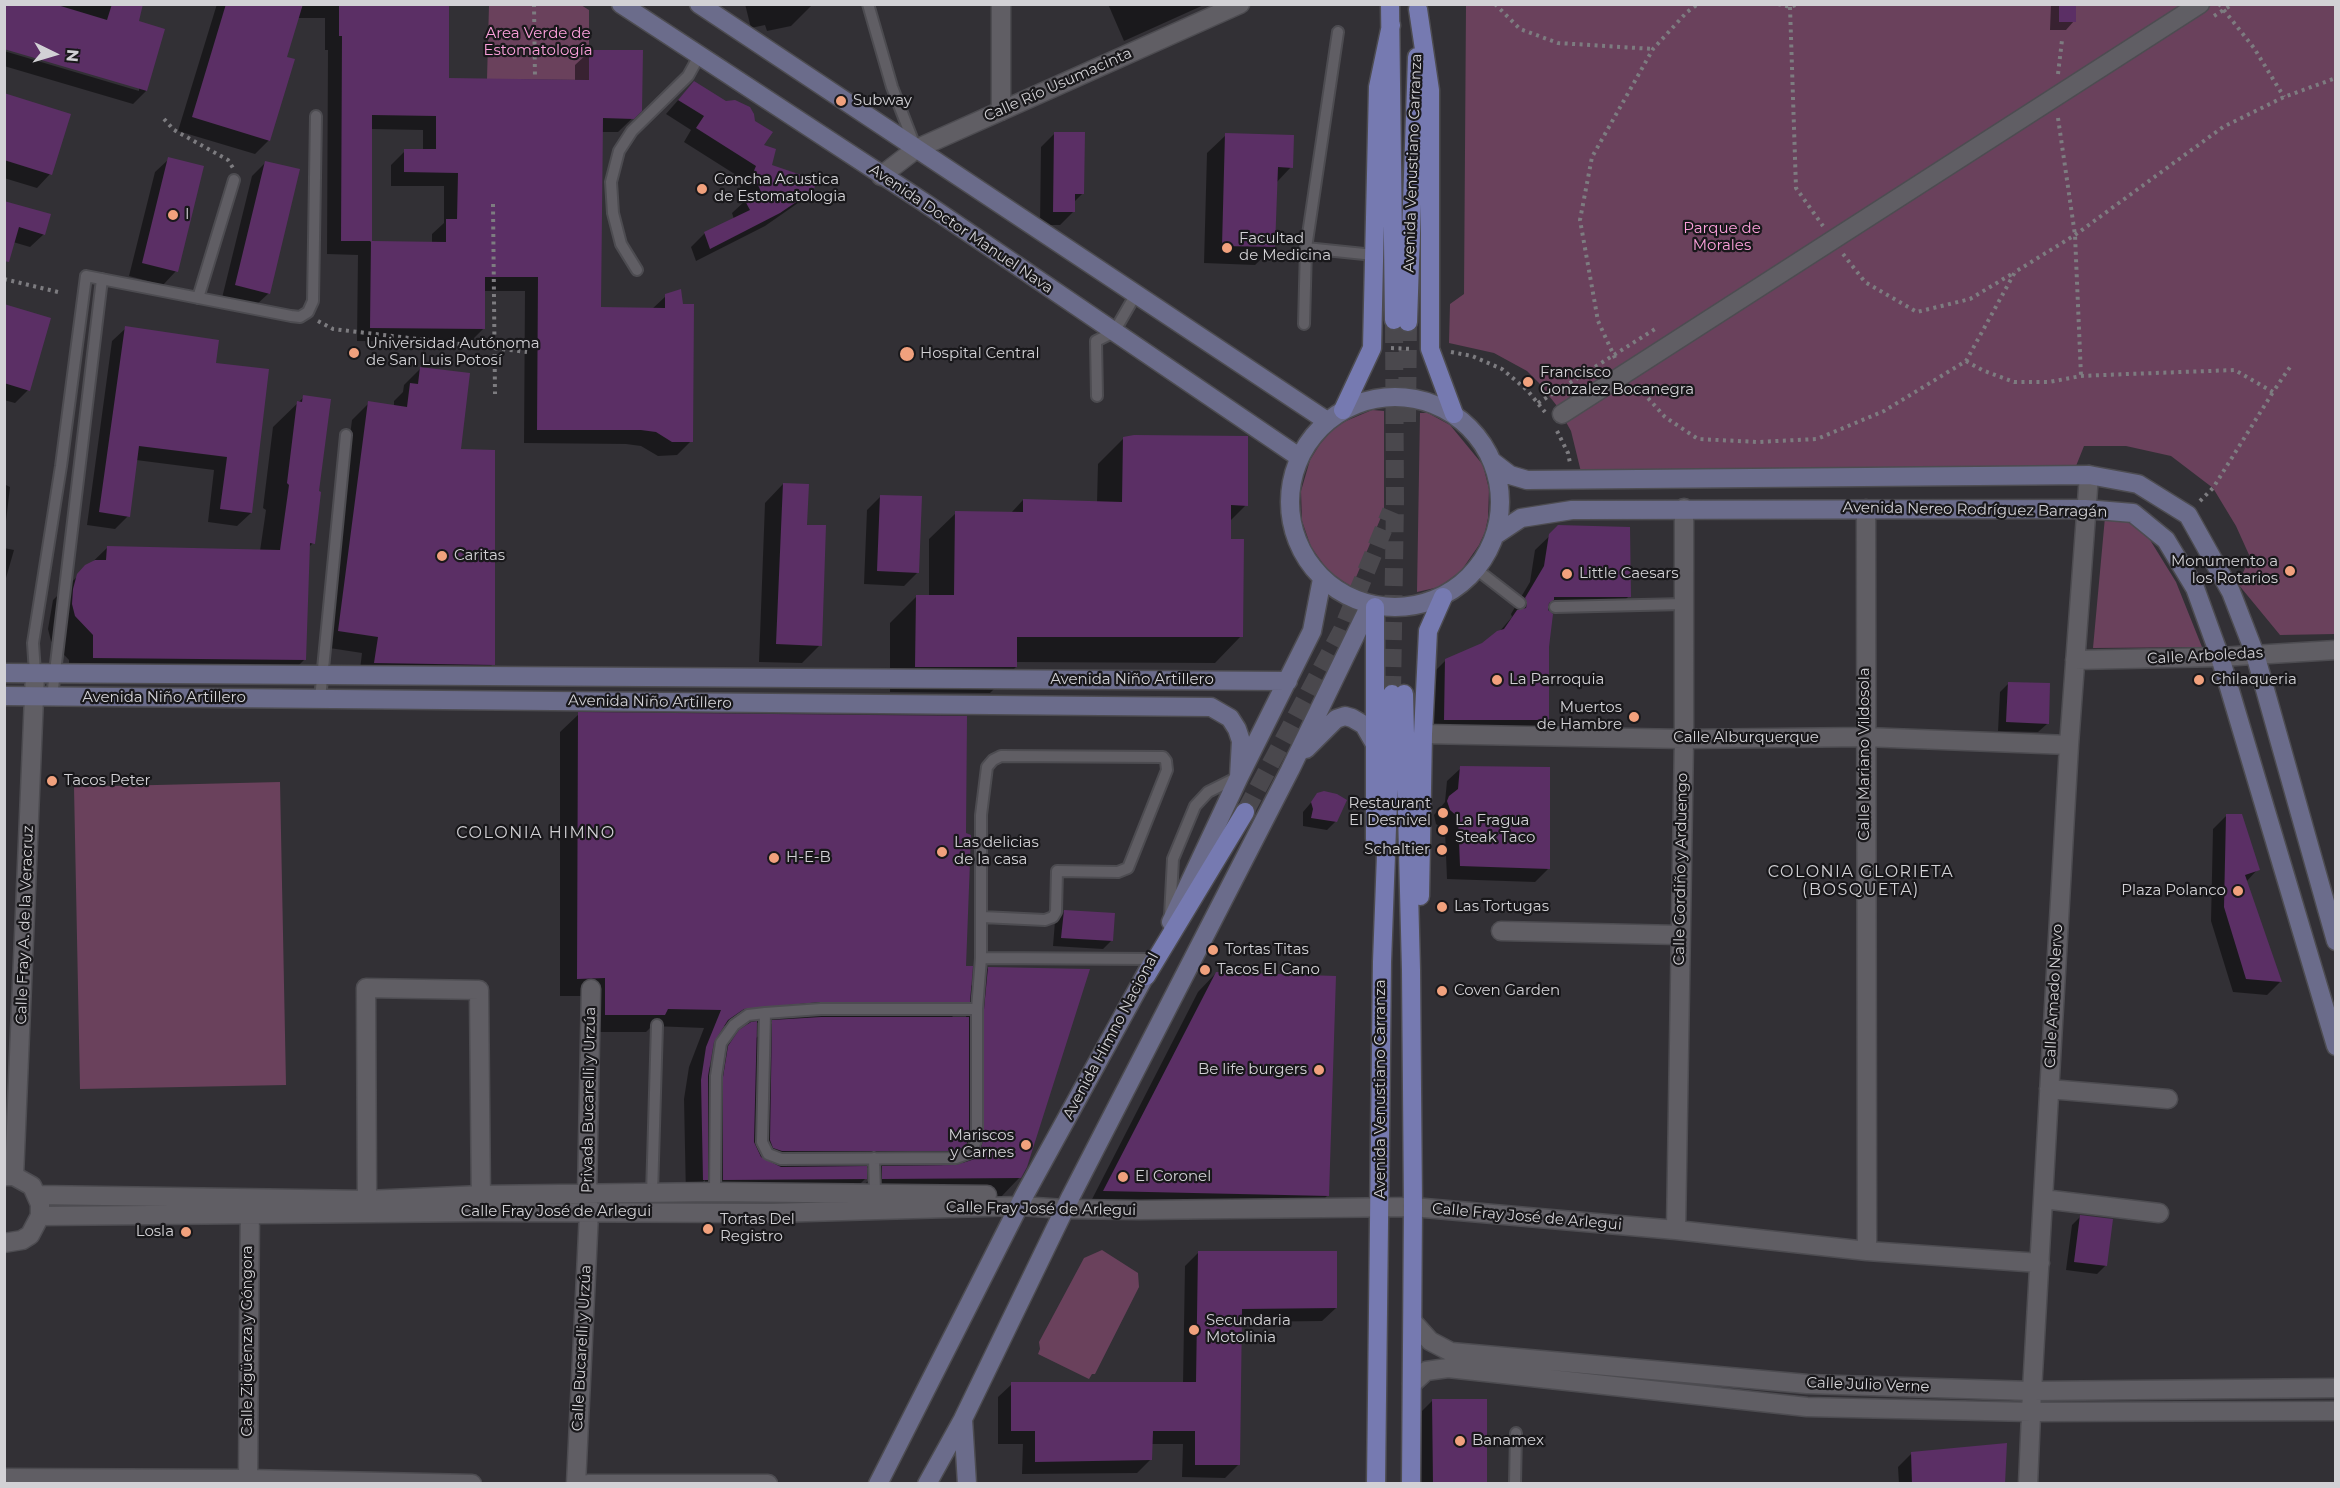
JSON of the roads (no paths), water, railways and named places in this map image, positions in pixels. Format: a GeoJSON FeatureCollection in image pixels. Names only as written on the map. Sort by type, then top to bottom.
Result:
{"type":"FeatureCollection","features":[{"type":"Feature","properties":{"kind":"main road","name":"Avenida Doctor Manuel Nava"},"geometry":{"type":"LineString","coordinates":[[621,4],[922,201],[1299,457]]}},
{"type":"Feature","properties":{"kind":"main road"},"geometry":{"type":"LineString","coordinates":[[699,4],[1327,421]]}},
{"type":"Feature","properties":{"kind":"main road","name":"Avenida Venustiano Carranza"},"geometry":{"type":"LineString","coordinates":[[1390,4],[1401,321],[1418,7]]}},
{"type":"Feature","properties":{"kind":"main road"},"geometry":{"type":"LineString","coordinates":[[1418,7],[1430,90],[1431,349],[1454,414]]}},
{"type":"Feature","properties":{"kind":"main road"},"geometry":{"type":"LineString","coordinates":[[1343,410],[1372,348],[1378,87],[1391,25]]}},
{"type":"Feature","properties":{"kind":"main road"},"geometry":{"type":"LineString","coordinates":[[1399,396],[1428,401],[1454,414],[1478,436],[1493,462],[1500,491],[1500,517],[1497,534],[1489,552],[1470,578],[1443,597],[1410,608],[1372,606],[1344,596],[1322,579],[1302,553],[1291,522],[1290,489],[1299,457],[1311,438],[1327,421],[1343,410],[1370,399],[1399,396]]}},
{"type":"Feature","properties":{"kind":"main road","name":"Avenida Nereo Rodríguez Barragán"},"geometry":{"type":"LineString","coordinates":[[1493,462],[1510,475],[1527,480],[2088,475],[2138,483],[2188,515],[2231,592],[2255,654],[2336,942]]}},
{"type":"Feature","properties":{"kind":"main road","name":"Avenida Nereo Rodríguez Barragán"},"geometry":{"type":"LineString","coordinates":[[1497,534],[1521,518],[1572,510],[2085,509],[2133,513],[2166,540],[2195,588],[2220,657],[2335,1044]]}},
{"type":"Feature","properties":{"kind":"main road","name":"Avenida Himno Nacional"},"geometry":{"type":"LineString","coordinates":[[878,1484],[1023,1201],[1146,976],[1239,777],[1312,631],[1322,579]]}},
{"type":"Feature","properties":{"kind":"main road"},"geometry":{"type":"LineString","coordinates":[[1411,970],[1421,891],[1423,734],[1428,631],[1443,597]]}},
{"type":"Feature","properties":{"kind":"main road"},"geometry":{"type":"LineString","coordinates":[[1372,606],[1376,746],[1374,888],[1382,962]]}},
{"type":"Feature","properties":{"kind":"main road"},"geometry":{"type":"LineString","coordinates":[[927,1484],[963,1419],[1067,1203],[1372,606]]}},
{"type":"Feature","properties":{"kind":"main road","name":"Avenida Niño Artillero"},"geometry":{"type":"LineString","coordinates":[[4,673],[1288,681]]}},
{"type":"Feature","properties":{"kind":"main road"},"geometry":{"type":"LineString","coordinates":[[760,679],[760,703]]}},
{"type":"Feature","properties":{"kind":"main road","name":"Avenida Venustiano Carranza"},"geometry":{"type":"LineString","coordinates":[[1376,1484],[1382,962],[1398,694],[1411,970],[1413,1207],[1411,1484]]}},
{"type":"Feature","properties":{"kind":"main road","name":"Avenida Niño Artillero"},"geometry":{"type":"LineString","coordinates":[[4,696],[1211,707],[1230,718],[1237,729],[1241,741],[1239,777]]}},
{"type":"Feature","properties":{"kind":"main road"},"geometry":{"type":"LineString","coordinates":[[1290,770],[1307,748],[1336,718],[1345,716],[1364,725],[1376,746]]}},
{"type":"Feature","properties":{"kind":"main road"},"geometry":{"type":"LineString","coordinates":[[1146,976],[1245,812]]}},
{"type":"Feature","properties":{"kind":"main road"},"geometry":{"type":"LineString","coordinates":[[963,1419],[967,1484]]}},
{"type":"Feature","properties":{"kind":"street"},"geometry":{"type":"LineString","coordinates":[[1001,4],[1001,111]]}},
{"type":"Feature","properties":{"kind":"street","name":"Calle Río Usumacinta"},"geometry":{"type":"LineString","coordinates":[[881,176],[916,149],[1240,4]]}},
{"type":"Feature","properties":{"kind":"street"},"geometry":{"type":"LineString","coordinates":[[1555,420],[1626,372],[2200,4]]}},
{"type":"Feature","properties":{"kind":"street","name":"Calle Amado Nervo"},"geometry":{"type":"LineString","coordinates":[[2028,1484],[2069,745],[2088,475]]}},
{"type":"Feature","properties":{"kind":"street","name":"Calle Gordiño y Arduengo"},"geometry":{"type":"LineString","coordinates":[[1676,1230],[1679,935],[1684,739],[1684,508]]}},
{"type":"Feature","properties":{"kind":"street","name":"Calle Mariano Vildosola"},"geometry":{"type":"LineString","coordinates":[[1866,509],[1867,1251]]}},
{"type":"Feature","properties":{"kind":"street","name":"Calle Arboledas"},"geometry":{"type":"LineString","coordinates":[[2075,660],[2220,657],[2336,650]]}},
{"type":"Feature","properties":{"kind":"street","name":"Calle Fray A. de la Veracruz"},"geometry":{"type":"LineString","coordinates":[[9,1176],[43,697],[35,673]]}},
{"type":"Feature","properties":{"kind":"street","name":"Calle Alburquerque"},"geometry":{"type":"LineString","coordinates":[[1423,734],[1684,739],[1865,737],[2069,745]]}},
{"type":"Feature","properties":{"kind":"street"},"geometry":{"type":"LineString","coordinates":[[1501,931],[1679,935]]}},
{"type":"Feature","properties":{"kind":"street"},"geometry":{"type":"LineString","coordinates":[[368,1200],[366,988],[479,990],[481,1203]]}},
{"type":"Feature","properties":{"kind":"street","name":"Privada Bucarelli y Urzúa"},"geometry":{"type":"LineString","coordinates":[[588,1203],[591,989]]}},
{"type":"Feature","properties":{"kind":"street"},"geometry":{"type":"LineString","coordinates":[[2049,1089],[2168,1099]]}},
{"type":"Feature","properties":{"kind":"street"},"geometry":{"type":"LineString","coordinates":[[4,1244],[22,1240],[30,1234],[40,1216],[38,1195],[32,1186],[9,1176]]}},
{"type":"Feature","properties":{"kind":"street","name":"Calle Fray José de Arlegui"},"geometry":{"type":"LineString","coordinates":[[588,1203],[652,1194],[715,1192],[773,1193],[874,1201],[1023,1201],[1140,1210],[1413,1207],[1676,1230],[1867,1251],[2040,1263]]}},
{"type":"Feature","properties":{"kind":"street"},"geometry":{"type":"LineString","coordinates":[[771,1213],[773,1193]]}},
{"type":"Feature","properties":{"kind":"street","name":"Calle Fray José de Arlegui"},"geometry":{"type":"LineString","coordinates":[[38,1195],[249,1207],[588,1203],[771,1213],[874,1201]]}},
{"type":"Feature","properties":{"kind":"street"},"geometry":{"type":"LineString","coordinates":[[2043,1199],[2159,1213]]}},
{"type":"Feature","properties":{"kind":"street","name":"Calle Fray José de Arlegui"},"geometry":{"type":"LineString","coordinates":[[40,1216],[368,1200],[481,1203]]}},
{"type":"Feature","properties":{"kind":"street","name":"Calle Bucarelli y Urzúa"},"geometry":{"type":"LineString","coordinates":[[576,1484],[588,1203]]}},
{"type":"Feature","properties":{"kind":"street","name":"Calle Zigüenza y Góngora"},"geometry":{"type":"LineString","coordinates":[[248,1481],[249,1207]]}},
{"type":"Feature","properties":{"kind":"street","name":"Calle Julio Verne"},"geometry":{"type":"LineString","coordinates":[[1413,1322],[1430,1341],[1451,1352],[1784,1382],[2032,1391],[2336,1388]]}},
{"type":"Feature","properties":{"kind":"street","name":"Calle Julio Verne"},"geometry":{"type":"LineString","coordinates":[[1412,1384],[1426,1371],[1448,1368],[1807,1407],[2031,1412],[2336,1411]]}},
{"type":"Feature","properties":{"kind":"street"},"geometry":{"type":"LineString","coordinates":[[1639,1389],[1641,1369]]}},
{"type":"Feature","properties":{"kind":"street"},"geometry":{"type":"LineString","coordinates":[[1782,1405],[1784,1382]]}},
{"type":"Feature","properties":{"kind":"street"},"geometry":{"type":"LineString","coordinates":[[2260,1389],[2261,1411]]}},
{"type":"Feature","properties":{"kind":"street"},"geometry":{"type":"LineString","coordinates":[[2116,1390],[2116,1412]]}},
{"type":"Feature","properties":{"kind":"street"},"geometry":{"type":"LineString","coordinates":[[2154,1390],[2154,1412]]}},
{"type":"Feature","properties":{"kind":"street"},"geometry":{"type":"LineString","coordinates":[[4,1478],[472,1484]]}},
{"type":"Feature","properties":{"kind":"street"},"geometry":{"type":"LineString","coordinates":[[588,1484],[597,1482],[768,1484]]}},
{"type":"Feature","properties":{"kind":"lane"},"geometry":{"type":"LineString","coordinates":[[868,4],[892,87],[916,149]]}},
{"type":"Feature","properties":{"kind":"lane"},"geometry":{"type":"LineString","coordinates":[[1304,324],[1306,248],[1338,32]]}},
{"type":"Feature","properties":{"kind":"lane"},"geometry":{"type":"LineString","coordinates":[[637,270],[621,244],[613,213],[611,182],[619,151],[632,131],[688,76],[699,56]]}},
{"type":"Feature","properties":{"kind":"lane"},"geometry":{"type":"LineString","coordinates":[[35,673],[33,644],[61,466],[86,276],[291,316],[300,317],[308,312],[313,302],[316,116]]}},
{"type":"Feature","properties":{"kind":"lane"},"geometry":{"type":"LineString","coordinates":[[198,298],[234,180]]}},
{"type":"Feature","properties":{"kind":"lane"},"geometry":{"type":"LineString","coordinates":[[1306,248],[1374,255]]}},
{"type":"Feature","properties":{"kind":"lane"},"geometry":{"type":"LineString","coordinates":[[43,697],[55,674],[102,279]]}},
{"type":"Feature","properties":{"kind":"lane"},"geometry":{"type":"LineString","coordinates":[[1097,396],[1096,341],[1114,332],[1136,294]]}},
{"type":"Feature","properties":{"kind":"lane"},"geometry":{"type":"LineString","coordinates":[[320,699],[346,435]]}},
{"type":"Feature","properties":{"kind":"lane"},"geometry":{"type":"LineString","coordinates":[[61,466],[79,471]]}},
{"type":"Feature","properties":{"kind":"lane"},"geometry":{"type":"LineString","coordinates":[[1476,569],[1520,603]]}},
{"type":"Feature","properties":{"kind":"lane"},"geometry":{"type":"LineString","coordinates":[[1555,607],[1684,604]]}},
{"type":"Feature","properties":{"kind":"lane"},"geometry":{"type":"LineString","coordinates":[[765,1013],[762,1142],[768,1154],[781,1159],[956,1158],[972,1152],[977,1137],[977,1009],[982,918],[981,815],[987,767],[1001,756],[1163,757],[1167,770],[1128,868],[1118,872],[1057,871],[1056,912],[1053,917],[1046,920],[982,918]]}},
{"type":"Feature","properties":{"kind":"lane"},"geometry":{"type":"LineString","coordinates":[[1170,923],[1173,859],[1195,806],[1208,792],[1239,777]]}},
{"type":"Feature","properties":{"kind":"lane"},"geometry":{"type":"LineString","coordinates":[[981,958],[1154,959]]}},
{"type":"Feature","properties":{"kind":"lane"},"geometry":{"type":"LineString","coordinates":[[715,1192],[716,1076],[721,1043],[734,1025],[748,1015],[821,1009],[977,1009]]}},
{"type":"Feature","properties":{"kind":"lane"},"geometry":{"type":"LineString","coordinates":[[652,1194],[657,1025]]}},
{"type":"Feature","properties":{"kind":"lane"},"geometry":{"type":"LineString","coordinates":[[874,1158],[874,1201]]}},
{"type":"Feature","properties":{"kind":"lane"},"geometry":{"type":"LineString","coordinates":[[1515,1484],[1516,1433]]}},
{"type":"Feature","properties":{"kind":"tunnel"},"geometry":{"type":"LineString","coordinates":[[1392,694],[1395,501],[1394,320]]}},
{"type":"Feature","properties":{"kind":"tunnel"},"geometry":{"type":"LineString","coordinates":[[1407,422],[1408,322]]}},
{"type":"Feature","properties":{"kind":"tunnel"},"geometry":{"type":"LineString","coordinates":[[1245,812],[1342,630],[1391,511]]}},
{"type":"Feature","properties":{"kind":"place","name":"Subway"},"geometry":{"type":"Point","coordinates":[841,101]}},
{"type":"Feature","properties":{"kind":"place","name":"Concha Acustica de Estomatologia"},"geometry":{"type":"Point","coordinates":[702,189]}},
{"type":"Feature","properties":{"kind":"place","name":"I"},"geometry":{"type":"Point","coordinates":[173,215]}},
{"type":"Feature","properties":{"kind":"place","name":"Facultad de Medicina"},"geometry":{"type":"Point","coordinates":[1227,248]}},
{"type":"Feature","properties":{"kind":"place","name":"Universidad Autónoma de San Luis Potosí"},"geometry":{"type":"Point","coordinates":[354,353]}},
{"type":"Feature","properties":{"kind":"place","name":"Hospital Central"},"geometry":{"type":"Point","coordinates":[907,354]}},
{"type":"Feature","properties":{"kind":"place","name":"Francisco Gonzalez Bocanegra"},"geometry":{"type":"Point","coordinates":[1528,382]}},
{"type":"Feature","properties":{"kind":"place","name":"Caritas"},"geometry":{"type":"Point","coordinates":[442,556]}},
{"type":"Feature","properties":{"kind":"place","name":"Monumento a los Rotarios"},"geometry":{"type":"Point","coordinates":[2290,571]}},
{"type":"Feature","properties":{"kind":"place","name":"Little Caesars"},"geometry":{"type":"Point","coordinates":[1567,574]}},
{"type":"Feature","properties":{"kind":"place","name":"La Parroquia"},"geometry":{"type":"Point","coordinates":[1497,680]}},
{"type":"Feature","properties":{"kind":"place","name":"Chilaqueria"},"geometry":{"type":"Point","coordinates":[2199,680]}},
{"type":"Feature","properties":{"kind":"place","name":"Muertos de Hambre"},"geometry":{"type":"Point","coordinates":[1634,717]}},
{"type":"Feature","properties":{"kind":"place","name":"Tacos Peter"},"geometry":{"type":"Point","coordinates":[52,781]}},
{"type":"Feature","properties":{"kind":"place","name":"Restaurant El Desnivel"},"geometry":{"type":"Point","coordinates":[1443,813]}},
{"type":"Feature","properties":{"kind":"place","name":"La Fragua Steak Taco"},"geometry":{"type":"Point","coordinates":[1443,830]}},
{"type":"Feature","properties":{"kind":"place","name":"Schaltier"},"geometry":{"type":"Point","coordinates":[1442,850]}},
{"type":"Feature","properties":{"kind":"place","name":"Las delicias de la casa"},"geometry":{"type":"Point","coordinates":[942,852]}},
{"type":"Feature","properties":{"kind":"place","name":"H-E-B"},"geometry":{"type":"Point","coordinates":[774,858]}},
{"type":"Feature","properties":{"kind":"place","name":"Plaza Polanco"},"geometry":{"type":"Point","coordinates":[2238,891]}},
{"type":"Feature","properties":{"kind":"place","name":"Las Tortugas"},"geometry":{"type":"Point","coordinates":[1442,907]}},
{"type":"Feature","properties":{"kind":"place","name":"Tortas Titas"},"geometry":{"type":"Point","coordinates":[1213,950]}},
{"type":"Feature","properties":{"kind":"place","name":"Tacos El Cano"},"geometry":{"type":"Point","coordinates":[1205,970]}},
{"type":"Feature","properties":{"kind":"place","name":"Coven Garden"},"geometry":{"type":"Point","coordinates":[1442,991]}},
{"type":"Feature","properties":{"kind":"place","name":"Be life burgers"},"geometry":{"type":"Point","coordinates":[1319,1070]}},
{"type":"Feature","properties":{"kind":"place","name":"Mariscos y Carnes"},"geometry":{"type":"Point","coordinates":[1026,1145]}},
{"type":"Feature","properties":{"kind":"place","name":"El Coronel"},"geometry":{"type":"Point","coordinates":[1123,1177]}},
{"type":"Feature","properties":{"kind":"place","name":"Tortas Del Registro"},"geometry":{"type":"Point","coordinates":[708,1229]}},
{"type":"Feature","properties":{"kind":"place","name":"Losla"},"geometry":{"type":"Point","coordinates":[186,1232]}},
{"type":"Feature","properties":{"kind":"place","name":"Secundaria Motolinia"},"geometry":{"type":"Point","coordinates":[1194,1330]}},
{"type":"Feature","properties":{"kind":"place","name":"Banamex"},"geometry":{"type":"Point","coordinates":[1460,1441]}},
{"type":"Feature","properties":{"kind":"district","name":"COLONIA HIMNO"},"geometry":{"type":"Point","coordinates":[536,833]}},
{"type":"Feature","properties":{"kind":"district","name":"COLONIA GLORIETA (BOSQUETA)"},"geometry":{"type":"Point","coordinates":[1861,881]}},
{"type":"Feature","properties":{"kind":"park label","name":"Area Verde de Estomatología"},"geometry":{"type":"Point","coordinates":[538,42]}},
{"type":"Feature","properties":{"kind":"park label","name":"Parque de Morales"},"geometry":{"type":"Point","coordinates":[1722,238]}}]}
